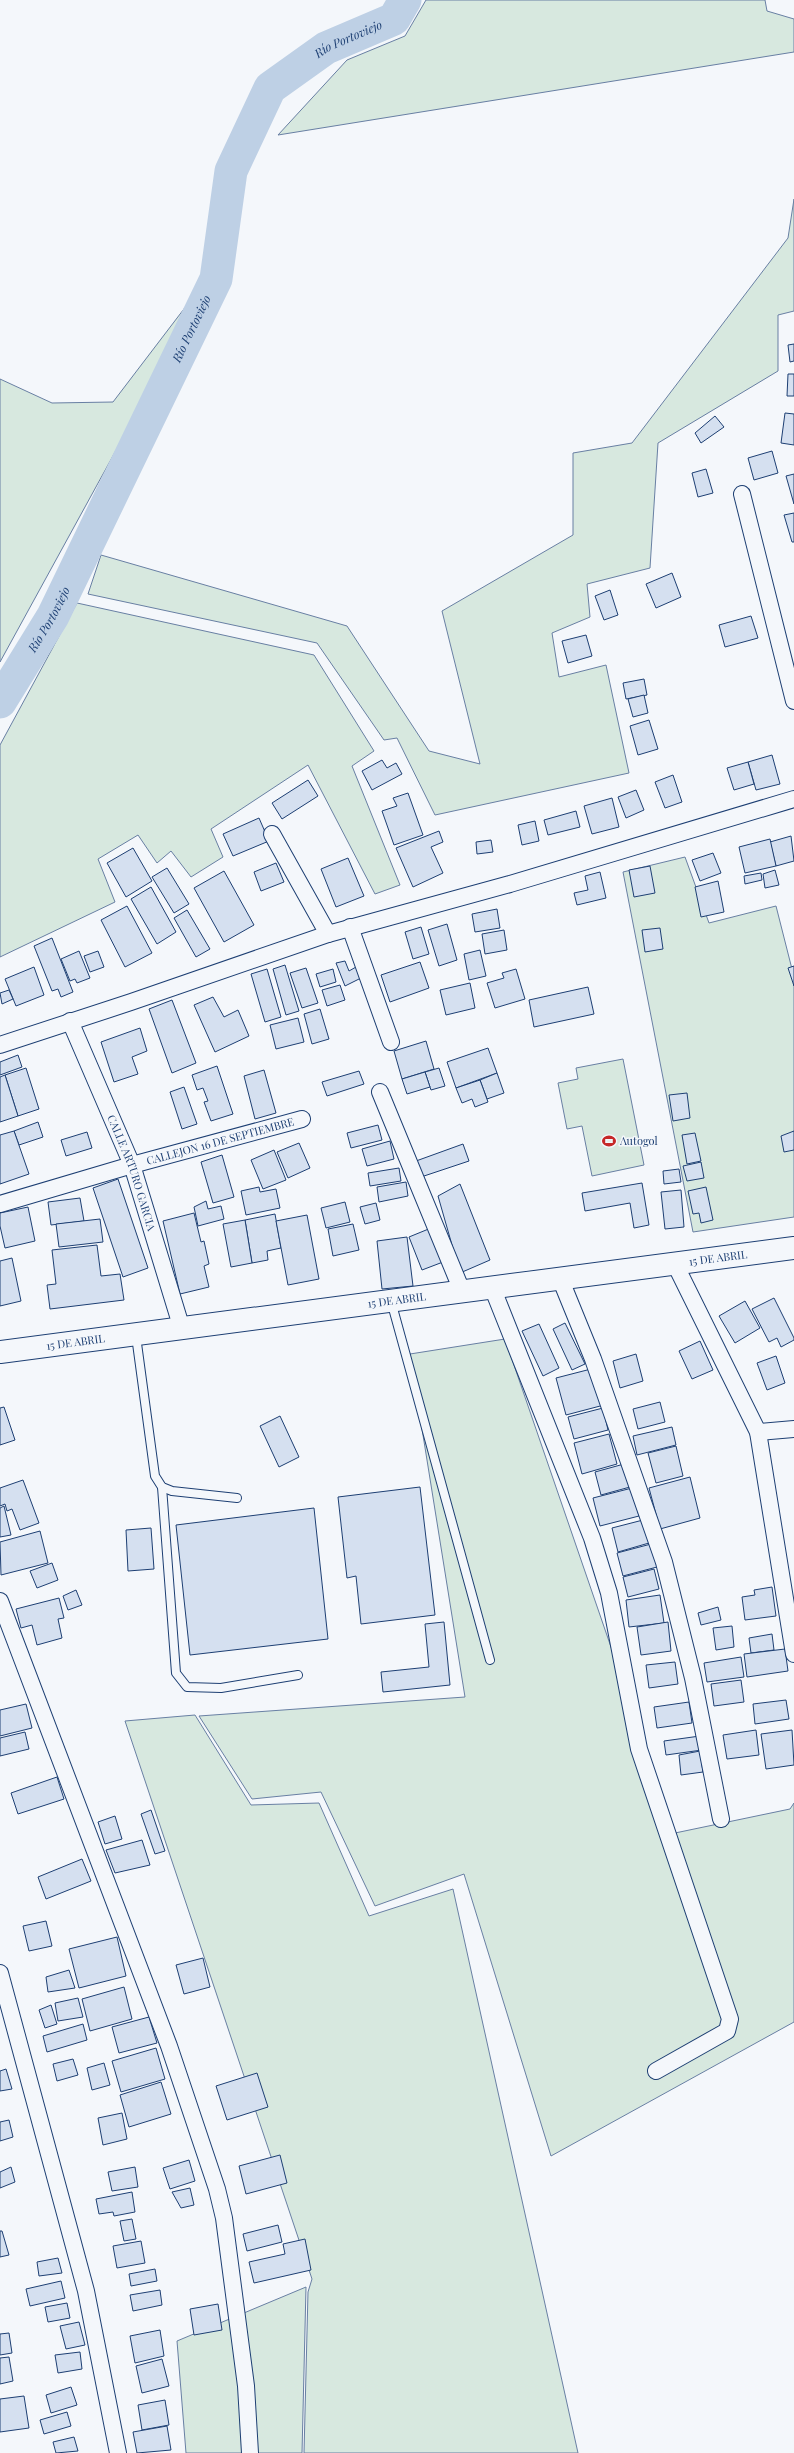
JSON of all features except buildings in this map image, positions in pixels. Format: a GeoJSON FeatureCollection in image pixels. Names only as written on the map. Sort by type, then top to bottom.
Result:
{"type":"FeatureCollection","features":[{"type":"Feature","properties":{"kind":"main road","name":"15 DE ABRIL"},"geometry":{"type":"LineString","coordinates":[[0,1352],[794,1248]]}},
{"type":"Feature","properties":{"kind":"street"},"geometry":{"type":"LineString","coordinates":[[742,494],[794,701]]}},
{"type":"Feature","properties":{"kind":"street"},"geometry":{"type":"LineString","coordinates":[[0,1045],[350,927],[510,884],[794,799]]}},
{"type":"Feature","properties":{"kind":"street"},"geometry":{"type":"LineString","coordinates":[[272,834],[328,934]]}},
{"type":"Feature","properties":{"kind":"street"},"geometry":{"type":"LineString","coordinates":[[350,927],[391,1042]]}},
{"type":"Feature","properties":{"kind":"street","name":"CALLE ARTURO GARCIA"},"geometry":{"type":"LineString","coordinates":[[70,1021],[132,1165],[182,1329]]}},
{"type":"Feature","properties":{"kind":"street"},"geometry":{"type":"LineString","coordinates":[[380,1092],[462,1291]]}},
{"type":"Feature","properties":{"kind":"street","name":"CALLEJON 16 DE SEPTIEMBRE"},"geometry":{"type":"LineString","coordinates":[[0,1204],[132,1165],[302,1120]]}},
{"type":"Feature","properties":{"kind":"street"},"geometry":{"type":"LineString","coordinates":[[675,1264],[758,1432],[794,1654]]}},
{"type":"Feature","properties":{"kind":"street"},"geometry":{"type":"LineString","coordinates":[[560,1278],[593,1359],[664,1562],[693,1678],[721,1819]]}},
{"type":"Feature","properties":{"kind":"street"},"geometry":{"type":"LineString","coordinates":[[492,1287],[592,1538],[609,1593],[638,1749],[730,2019],[727,2031],[656,2071]]}},
{"type":"Feature","properties":{"kind":"street"},"geometry":{"type":"LineString","coordinates":[[758,1432],[794,1429]]}},
{"type":"Feature","properties":{"kind":"street"},"geometry":{"type":"LineString","coordinates":[[0,1602],[169,2046],[217,2190],[224,2218],[245,2378],[250,2453]]}},
{"type":"Feature","properties":{"kind":"street"},"geometry":{"type":"LineString","coordinates":[[0,1972],[86,2291],[118,2453]]}},
{"type":"Feature","properties":{"kind":"lane"},"geometry":{"type":"LineString","coordinates":[[391,1300],[490,1660]]}},
{"type":"Feature","properties":{"kind":"lane"},"geometry":{"type":"LineString","coordinates":[[136,1335],[155,1476],[162,1487],[176,1673],[187,1687],[221,1688],[298,1675]]}},
{"type":"Feature","properties":{"kind":"lane"},"geometry":{"type":"LineString","coordinates":[[162,1487],[172,1491],[237,1498]]}},
{"type":"Feature","properties":{"kind":"shaded area"},"geometry":{"type":"Polygon","coordinates":[[[426,0],[765,0],[767,11],[794,19],[794,52],[278,135],[347,60],[405,36],[426,0]]]}},
{"type":"Feature","properties":{"kind":"shaded area"},"geometry":{"type":"Polygon","coordinates":[[[794,199],[794,311],[778,315],[778,371],[658,443],[650,568],[587,584],[590,617],[552,633],[559,677],[606,665],[629,773],[435,815],[397,738],[384,740],[317,643],[88,594],[101,555],[347,626],[429,751],[480,764],[442,611],[573,535],[573,453],[632,443],[788,238],[794,199]]]}},
{"type":"Feature","properties":{"kind":"shaded area"},"geometry":{"type":"Polygon","coordinates":[[[190,301],[131,423],[0,662],[0,379],[52,403],[113,402],[190,301]]]}},
{"type":"Feature","properties":{"kind":"shaded area"},"geometry":{"type":"Polygon","coordinates":[[[77,603],[314,655],[374,751],[352,766],[400,885],[375,894],[308,765],[211,829],[223,857],[191,877],[171,851],[157,863],[138,835],[98,859],[115,902],[0,957],[0,745],[77,603]]]}},
{"type":"Feature","properties":{"kind":"shaded area"},"geometry":{"type":"Polygon","coordinates":[[[685,857],[709,923],[776,906],[794,977],[794,1217],[693,1232],[623,872],[685,857]]]}},
{"type":"Feature","properties":{"kind":"shaded area"},"geometry":{"type":"Polygon","coordinates":[[[623,1059],[644,1165],[592,1176],[582,1126],[567,1129],[558,1083],[578,1079],[576,1068],[623,1059]]]}},
{"type":"Feature","properties":{"kind":"shaded area"},"geometry":{"type":"Polygon","coordinates":[[[505,1339],[675,1833],[790,1809],[794,1803],[794,2022],[551,2156],[464,1874],[375,1906],[321,1792],[252,1799],[199,1716],[465,1697],[410,1354],[505,1339]]]}},
{"type":"Feature","properties":{"kind":"shaded area"},"geometry":{"type":"Polygon","coordinates":[[[195,1715],[251,1805],[319,1803],[369,1916],[453,1889],[578,2453],[304,2453],[308,2292],[312,2279],[125,1721],[195,1715]]]}},
{"type":"Feature","properties":{"kind":"shaded area"},"geometry":{"type":"Polygon","coordinates":[[[306,2287],[302,2453],[186,2453],[177,2341],[306,2287]]]}},
{"type":"Feature","properties":{"kind":"waterway","name":"Río Portoviejo"},"geometry":{"type":"LineString","coordinates":[[0,702],[53,616],[216,279],[231,171],[270,88],[326,48],[394,19],[405,0]]}},
{"type":"Feature","properties":{"kind":"place","name":"Autogol"},"geometry":{"type":"Point","coordinates":[609,1141]}}]}
